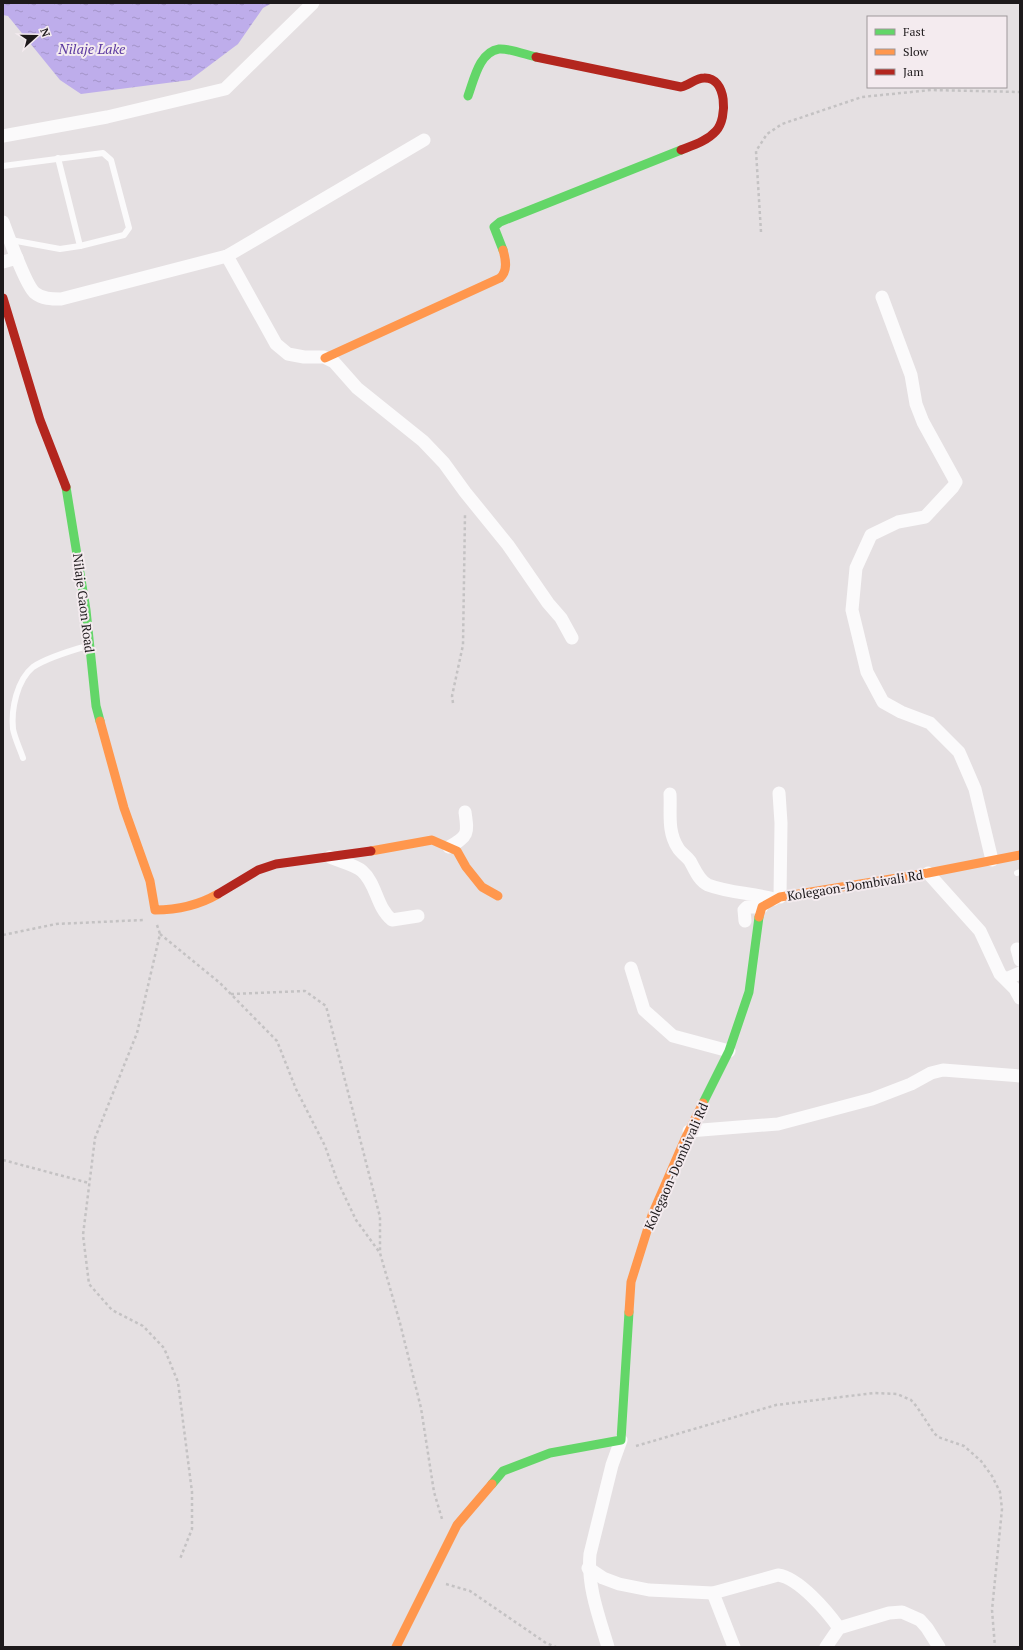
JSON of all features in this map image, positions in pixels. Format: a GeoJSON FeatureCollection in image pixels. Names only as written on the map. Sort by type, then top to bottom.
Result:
{"type":"FeatureCollection","features":[{"type":"Feature","properties":{"kind":"street"},"geometry":{"type":"LineString","coordinates":[[3,136],[107,118],[225,89],[314,3]]}},
{"type":"Feature","properties":{"kind":"street"},"geometry":{"type":"LineString","coordinates":[[325,358],[494,282],[502,276],[506,265],[504,252],[494,227],[500,222],[708,139],[717,131],[723,119],[726,107],[718,85],[710,79],[703,78],[681,87],[500,49],[491,52],[482,60],[468,96]]}},
{"type":"Feature","properties":{"kind":"street"},"geometry":{"type":"LineString","coordinates":[[3,222],[17,258],[34,292],[47,299],[61,299],[227,256],[424,140]]}},
{"type":"Feature","properties":{"kind":"street"},"geometry":{"type":"LineString","coordinates":[[227,256],[276,344],[288,354],[304,357],[325,358],[334,362],[357,388],[423,441],[444,463],[465,492],[508,545],[548,603],[561,618],[572,638]]}},
{"type":"Feature","properties":{"kind":"street"},"geometry":{"type":"LineString","coordinates":[[3,262],[17,258]]}},
{"type":"Feature","properties":{"kind":"street"},"geometry":{"type":"LineString","coordinates":[[882,297],[912,374],[916,404],[923,422],[956,482],[925,517],[898,522],[872,535],[856,568],[852,610],[867,672],[883,702],[902,712],[930,722],[959,752],[975,789],[992,860]]}},
{"type":"Feature","properties":{"kind":"street","name":"Nilaje Gaon Road"},"geometry":{"type":"LineString","coordinates":[[3,298],[40,420],[66,484],[86,610],[96,706],[124,808],[150,881],[155,910],[170,910],[205,901],[258,870],[276,864],[328,856]]}},
{"type":"Feature","properties":{"kind":"street"},"geometry":{"type":"LineString","coordinates":[[670,794],[669,823],[671,836],[678,849],[689,860],[702,881],[724,889],[777,898],[782,823],[779,793]]}},
{"type":"Feature","properties":{"kind":"street"},"geometry":{"type":"LineString","coordinates":[[449,847],[463,839],[467,832],[465,812]]}},
{"type":"Feature","properties":{"kind":"street"},"geometry":{"type":"LineString","coordinates":[[328,856],[432,840],[457,851],[466,867],[482,886],[498,896]]}},
{"type":"Feature","properties":{"kind":"street","name":"Kolegaon-Dombivali Rd"},"geometry":{"type":"LineString","coordinates":[[621,1440],[631,1282],[652,1214],[689,1131],[729,1051],[748,992],[758,921],[762,907],[777,898],[928,873],[1020,855]]}},
{"type":"Feature","properties":{"kind":"street"},"geometry":{"type":"LineString","coordinates":[[328,856],[361,870],[374,888],[384,914],[392,920],[418,916]]}},
{"type":"Feature","properties":{"kind":"street"},"geometry":{"type":"LineString","coordinates":[[928,873],[980,931],[1000,974],[1015,988],[1020,973]]}},
{"type":"Feature","properties":{"kind":"street"},"geometry":{"type":"LineString","coordinates":[[745,922],[744,910],[747,907],[762,907]]}},
{"type":"Feature","properties":{"kind":"street"},"geometry":{"type":"LineString","coordinates":[[631,968],[644,1010],[673,1036],[729,1051]]}},
{"type":"Feature","properties":{"kind":"street"},"geometry":{"type":"LineString","coordinates":[[689,1131],[778,1124],[872,1099],[911,1084],[931,1073],[943,1070],[1020,1076]]}},
{"type":"Feature","properties":{"kind":"street"},"geometry":{"type":"LineString","coordinates":[[608,1647],[593,1596],[588,1568],[595,1530],[612,1465],[621,1440]]}},
{"type":"Feature","properties":{"kind":"street"},"geometry":{"type":"LineString","coordinates":[[396,1647],[457,1525],[503,1471],[550,1453],[621,1440]]}},
{"type":"Feature","properties":{"kind":"street"},"geometry":{"type":"LineString","coordinates":[[588,1568],[602,1578],[619,1584],[649,1590],[713,1593],[778,1575],[785,1576],[817,1601],[829,1613],[839,1628]]}},
{"type":"Feature","properties":{"kind":"street"},"geometry":{"type":"LineString","coordinates":[[713,1593],[734,1647]]}},
{"type":"Feature","properties":{"kind":"street"},"geometry":{"type":"LineString","coordinates":[[826,1647],[839,1628],[889,1613],[902,1612],[920,1620],[939,1647]]}},
{"type":"Feature","properties":{"kind":"lane"},"geometry":{"type":"LineString","coordinates":[[3,166],[103,153],[111,160],[129,228],[124,235],[80,246],[60,248],[10,239]]}},
{"type":"Feature","properties":{"kind":"lane"},"geometry":{"type":"LineString","coordinates":[[58,158],[80,246]]}},
{"type":"Feature","properties":{"kind":"lane"},"geometry":{"type":"LineString","coordinates":[[23,758],[14,729],[13,706],[25,675],[34,666],[90,645]]}},
{"type":"Feature","properties":{"kind":"path"},"geometry":{"type":"LineString","coordinates":[[761,232],[756,151],[767,134],[782,124],[862,97],[931,90],[1020,92]]}},
{"type":"Feature","properties":{"kind":"path"},"geometry":{"type":"LineString","coordinates":[[453,703],[452,696],[463,645],[465,492]]}},
{"type":"Feature","properties":{"kind":"path"},"geometry":{"type":"LineString","coordinates":[[3,935],[56,924],[148,920]]}},
{"type":"Feature","properties":{"kind":"path"},"geometry":{"type":"LineString","coordinates":[[180,1559],[192,1529],[192,1492],[178,1382],[164,1348],[143,1326],[112,1310],[89,1284],[83,1235],[95,1138],[137,1033],[160,934],[200,965],[277,1041],[296,1089],[325,1146],[337,1180],[356,1220],[380,1252]]}},
{"type":"Feature","properties":{"kind":"path"},"geometry":{"type":"LineString","coordinates":[[230,994],[305,991],[326,1006],[380,1218],[380,1252],[400,1323],[419,1401],[434,1492],[448,1542]]}},
{"type":"Feature","properties":{"kind":"path"},"geometry":{"type":"LineString","coordinates":[[3,1160],[90,1183]]}},
{"type":"Feature","properties":{"kind":"path"},"geometry":{"type":"LineString","coordinates":[[616,1452],[776,1405],[874,1393],[897,1394],[911,1400],[934,1434],[938,1437],[964,1446],[981,1461],[992,1476],[1000,1492],[1002,1509],[992,1610],[995,1647]]}},
{"type":"Feature","properties":{"kind":"path"},"geometry":{"type":"LineString","coordinates":[[424,1590],[447,1584],[470,1591],[546,1643],[556,1647]]}},
{"type":"Feature","properties":{"kind":"water","name":"Nilaje Lake"},"geometry":{"type":"Polygon","coordinates":[[[3,3],[272,3],[263,8],[238,44],[190,80],[81,94],[60,80],[8,16],[3,15],[3,3]]]}},
{"type":"Feature","properties":{"kind":"traffic: fast"},"geometry":{"type":"LineString","coordinates":[[468,96],[478,68],[482,61],[492,51],[499,49],[507,50],[536,57]]}},
{"type":"Feature","properties":{"kind":"traffic: fast"},"geometry":{"type":"LineString","coordinates":[[503,250],[494,227],[500,222],[681,150]]}},
{"type":"Feature","properties":{"kind":"traffic: fast"},"geometry":{"type":"LineString","coordinates":[[66,487],[86,610],[96,706],[100,721]]}},
{"type":"Feature","properties":{"kind":"traffic: fast"},"geometry":{"type":"LineString","coordinates":[[703,1103],[729,1051],[749,992],[759,917]]}},
{"type":"Feature","properties":{"kind":"traffic: fast"},"geometry":{"type":"LineString","coordinates":[[492,1484],[503,1471],[550,1453],[621,1440],[629,1312]]}},
{"type":"Feature","properties":{"kind":"traffic: slow"},"geometry":{"type":"LineString","coordinates":[[325,358],[500,278],[505,269],[503,250]]}},
{"type":"Feature","properties":{"kind":"traffic: slow"},"geometry":{"type":"LineString","coordinates":[[100,721],[124,808],[150,881],[155,910],[188,906],[218,894]]}},
{"type":"Feature","properties":{"kind":"traffic: slow"},"geometry":{"type":"LineString","coordinates":[[371,851],[432,840],[457,851],[466,867],[482,887],[498,896]]}},
{"type":"Feature","properties":{"kind":"traffic: slow"},"geometry":{"type":"LineString","coordinates":[[759,917],[762,907],[780,897],[928,873],[1020,855]]}},
{"type":"Feature","properties":{"kind":"traffic: slow"},"geometry":{"type":"LineString","coordinates":[[629,1312],[631,1282],[652,1215],[685,1139],[703,1103]]}},
{"type":"Feature","properties":{"kind":"traffic: slow"},"geometry":{"type":"LineString","coordinates":[[396,1647],[457,1525],[492,1484]]}},
{"type":"Feature","properties":{"kind":"traffic: jam"},"geometry":{"type":"LineString","coordinates":[[536,57],[681,87],[701,78],[712,79],[721,91],[723,99],[724,108],[720,125],[709,137],[681,150]]}},
{"type":"Feature","properties":{"kind":"traffic: jam"},"geometry":{"type":"LineString","coordinates":[[3,298],[40,420],[66,487]]}},
{"type":"Feature","properties":{"kind":"traffic: jam"},"geometry":{"type":"LineString","coordinates":[[218,894],[258,870],[276,864],[371,851]]}}]}
